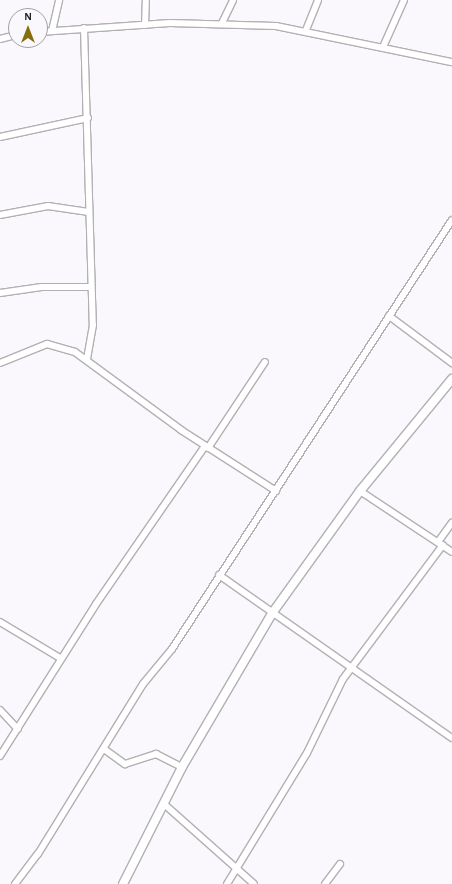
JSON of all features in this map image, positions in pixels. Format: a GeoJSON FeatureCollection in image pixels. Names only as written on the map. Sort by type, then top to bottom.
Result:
{"type":"FeatureCollection","features":[{"type":"Feature","properties":{"kind":"main road"},"geometry":{"type":"LineString","coordinates":[[123,884],[182,767],[273,612],[360,491],[452,379]]}},
{"type":"Feature","properties":{"kind":"street"},"geometry":{"type":"LineString","coordinates":[[52,31],[59,0]]}},
{"type":"Feature","properties":{"kind":"street"},"geometry":{"type":"LineString","coordinates":[[145,24],[146,0]]}},
{"type":"Feature","properties":{"kind":"street"},"geometry":{"type":"LineString","coordinates":[[222,23],[233,0]]}},
{"type":"Feature","properties":{"kind":"street"},"geometry":{"type":"LineString","coordinates":[[306,30],[318,0]]}},
{"type":"Feature","properties":{"kind":"street"},"geometry":{"type":"LineString","coordinates":[[383,47],[404,0]]}},
{"type":"Feature","properties":{"kind":"street"},"geometry":{"type":"LineString","coordinates":[[48,31],[145,24],[222,23],[306,30],[452,62]]}},
{"type":"Feature","properties":{"kind":"street"},"geometry":{"type":"LineString","coordinates":[[84,28],[88,118],[93,332],[87,358]]}},
{"type":"Feature","properties":{"kind":"street"},"geometry":{"type":"LineString","coordinates":[[0,137],[88,118]]}},
{"type":"Feature","properties":{"kind":"street"},"geometry":{"type":"LineString","coordinates":[[0,215],[48,206],[89,212]]}},
{"type":"Feature","properties":{"kind":"street"},"geometry":{"type":"LineString","coordinates":[[15,884],[38,854],[104,749],[276,491],[452,220]]}},
{"type":"Feature","properties":{"kind":"street"},"geometry":{"type":"LineString","coordinates":[[0,293],[42,287],[91,288]]}},
{"type":"Feature","properties":{"kind":"street"},"geometry":{"type":"LineString","coordinates":[[389,316],[452,363]]}},
{"type":"Feature","properties":{"kind":"street"},"geometry":{"type":"LineString","coordinates":[[0,363],[47,344],[64,347],[87,358],[146,406],[206,447],[276,491]]}},
{"type":"Feature","properties":{"kind":"street"},"geometry":{"type":"LineString","coordinates":[[0,756],[60,658],[265,362]]}},
{"type":"Feature","properties":{"kind":"street"},"geometry":{"type":"LineString","coordinates":[[360,491],[452,552]]}},
{"type":"Feature","properties":{"kind":"street"},"geometry":{"type":"LineString","coordinates":[[227,884],[236,867],[294,776],[352,667],[441,544],[452,523]]}},
{"type":"Feature","properties":{"kind":"street"},"geometry":{"type":"LineString","coordinates":[[219,575],[452,738]]}},
{"type":"Feature","properties":{"kind":"street"},"geometry":{"type":"LineString","coordinates":[[0,622],[60,658]]}},
{"type":"Feature","properties":{"kind":"street"},"geometry":{"type":"LineString","coordinates":[[0,710],[18,728]]}},
{"type":"Feature","properties":{"kind":"street"},"geometry":{"type":"LineString","coordinates":[[104,749],[125,764],[156,754],[182,767]]}},
{"type":"Feature","properties":{"kind":"street"},"geometry":{"type":"LineString","coordinates":[[164,804],[254,884]]}},
{"type":"Feature","properties":{"kind":"street"},"geometry":{"type":"LineString","coordinates":[[325,884],[340,864]]}}]}
